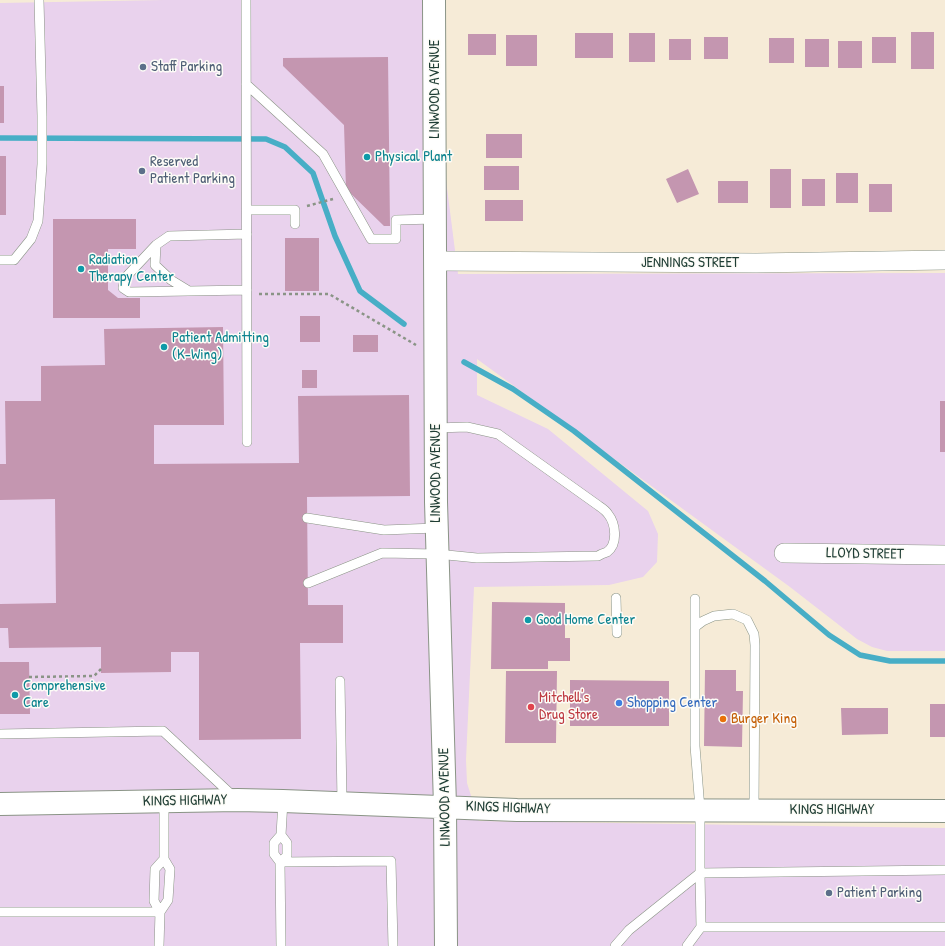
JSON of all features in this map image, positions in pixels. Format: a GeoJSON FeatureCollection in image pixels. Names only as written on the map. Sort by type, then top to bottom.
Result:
{"type":"FeatureCollection","features":[{"type":"Feature","properties":{"kind":"main road","name":"LINWOOD AVENUE"},"geometry":{"type":"LineString","coordinates":[[434,0],[436,528],[445,806],[446,946]]}},
{"type":"Feature","properties":{"kind":"main road","name":"KINGS HIGHWAY"},"geometry":{"type":"LineString","coordinates":[[0,804],[238,800],[342,802],[516,810],[700,809],[945,811]]}},
{"type":"Feature","properties":{"kind":"street","name":"JENNINGS STREET"},"geometry":{"type":"LineString","coordinates":[[436,261],[756,263],[945,260]]}},
{"type":"Feature","properties":{"kind":"street","name":"LLOYD STREET"},"geometry":{"type":"LineString","coordinates":[[784,553],[945,555]]}},
{"type":"Feature","properties":{"kind":"lane"},"geometry":{"type":"LineString","coordinates":[[0,260],[14,260],[31,239],[38,221],[42,164],[39,0]]}},
{"type":"Feature","properties":{"kind":"lane"},"geometry":{"type":"LineString","coordinates":[[246,0],[247,442]]}},
{"type":"Feature","properties":{"kind":"lane"},"geometry":{"type":"LineString","coordinates":[[246,84],[323,154],[371,239],[396,239],[396,220],[435,219]]}},
{"type":"Feature","properties":{"kind":"lane"},"geometry":{"type":"LineString","coordinates":[[247,210],[295,210],[295,224]]}},
{"type":"Feature","properties":{"kind":"lane"},"geometry":{"type":"LineString","coordinates":[[247,234],[169,236],[156,245],[125,278],[123,288],[129,292],[247,292]]}},
{"type":"Feature","properties":{"kind":"lane"},"geometry":{"type":"LineString","coordinates":[[156,245],[155,265],[171,280],[189,291]]}},
{"type":"Feature","properties":{"kind":"lane"},"geometry":{"type":"LineString","coordinates":[[308,583],[382,553],[437,554],[477,558],[598,556],[608,551],[613,544],[615,535],[613,523],[609,515],[599,506],[498,434],[467,427],[436,428]]}},
{"type":"Feature","properties":{"kind":"lane"},"geometry":{"type":"LineString","coordinates":[[308,518],[384,530],[436,528]]}},
{"type":"Feature","properties":{"kind":"lane"},"geometry":{"type":"LineString","coordinates":[[616,598],[617,633]]}},
{"type":"Feature","properties":{"kind":"lane"},"geometry":{"type":"LineString","coordinates":[[687,946],[701,927],[700,809],[695,746],[695,599]]}},
{"type":"Feature","properties":{"kind":"lane"},"geometry":{"type":"LineString","coordinates":[[695,627],[714,616],[733,614],[747,620],[754,634],[754,810]]}},
{"type":"Feature","properties":{"kind":"lane"},"geometry":{"type":"LineString","coordinates":[[340,681],[342,802]]}},
{"type":"Feature","properties":{"kind":"lane"},"geometry":{"type":"LineString","coordinates":[[0,734],[163,731],[238,800]]}},
{"type":"Feature","properties":{"kind":"lane"},"geometry":{"type":"LineString","coordinates":[[160,912],[168,900],[170,869],[164,859],[164,801]]}},
{"type":"Feature","properties":{"kind":"lane"},"geometry":{"type":"LineString","coordinates":[[282,946],[280,862],[274,854],[274,843],[281,835],[283,801]]}},
{"type":"Feature","properties":{"kind":"lane"},"geometry":{"type":"LineString","coordinates":[[280,862],[287,856],[287,843],[281,835]]}},
{"type":"Feature","properties":{"kind":"lane"},"geometry":{"type":"LineString","coordinates":[[159,946],[160,912],[154,901],[155,869],[164,859]]}},
{"type":"Feature","properties":{"kind":"lane"},"geometry":{"type":"LineString","coordinates":[[280,862],[391,861],[393,946]]}},
{"type":"Feature","properties":{"kind":"lane"},"geometry":{"type":"LineString","coordinates":[[615,946],[629,930],[700,873],[945,870]]}},
{"type":"Feature","properties":{"kind":"lane"},"geometry":{"type":"LineString","coordinates":[[0,912],[160,912]]}},
{"type":"Feature","properties":{"kind":"lane"},"geometry":{"type":"LineString","coordinates":[[701,927],[945,927]]}},
{"type":"Feature","properties":{"kind":"path"},"geometry":{"type":"LineString","coordinates":[[310,205],[337,198]]}},
{"type":"Feature","properties":{"kind":"path"},"geometry":{"type":"LineString","coordinates":[[247,292],[329,294],[436,356]]}},
{"type":"Feature","properties":{"kind":"path"},"geometry":{"type":"LineString","coordinates":[[29,677],[94,676],[101,669]]}},
{"type":"Feature","properties":{"kind":"shaded area"},"geometry":{"type":"Polygon","coordinates":[[[164,0],[423,0],[458,274],[945,273],[945,651],[887,651],[872,647],[857,639],[790,587],[477,359],[477,395],[548,429],[648,511],[658,534],[657,562],[643,577],[609,585],[474,587],[466,760],[467,783],[479,821],[945,828],[945,946],[0,946],[0,3],[164,0]]]}},
{"type":"Feature","properties":{"kind":"building"},"geometry":{"type":"Polygon","coordinates":[[[911,32],[934,32],[934,69],[911,69],[911,32]]]}},
{"type":"Feature","properties":{"kind":"building"},"geometry":{"type":"Polygon","coordinates":[[[575,33],[613,33],[613,58],[575,58],[575,33]]]}},
{"type":"Feature","properties":{"kind":"building"},"geometry":{"type":"Polygon","coordinates":[[[629,33],[655,33],[655,62],[629,62],[629,33]]]}},
{"type":"Feature","properties":{"kind":"building"},"geometry":{"type":"Polygon","coordinates":[[[468,34],[496,34],[496,55],[468,55],[468,34]]]}},
{"type":"Feature","properties":{"kind":"building"},"geometry":{"type":"Polygon","coordinates":[[[506,35],[537,35],[537,66],[506,66],[506,35]]]}},
{"type":"Feature","properties":{"kind":"building"},"geometry":{"type":"Polygon","coordinates":[[[704,37],[728,37],[728,59],[704,59],[704,37]]]}},
{"type":"Feature","properties":{"kind":"building"},"geometry":{"type":"Polygon","coordinates":[[[872,37],[896,37],[896,63],[872,63],[872,37]]]}},
{"type":"Feature","properties":{"kind":"building"},"geometry":{"type":"Polygon","coordinates":[[[769,38],[794,38],[794,63],[769,63],[769,38]]]}},
{"type":"Feature","properties":{"kind":"building"},"geometry":{"type":"Polygon","coordinates":[[[669,39],[691,39],[691,60],[669,60],[669,39]]]}},
{"type":"Feature","properties":{"kind":"building"},"geometry":{"type":"Polygon","coordinates":[[[805,39],[829,39],[829,67],[805,67],[805,39]]]}},
{"type":"Feature","properties":{"kind":"building"},"geometry":{"type":"Polygon","coordinates":[[[838,41],[862,41],[862,68],[838,68],[838,41]]]}},
{"type":"Feature","properties":{"kind":"building","name":"Physical Plant"},"geometry":{"type":"Polygon","coordinates":[[[388,57],[390,226],[384,226],[346,189],[344,125],[283,66],[283,58],[388,57]]]}},
{"type":"Feature","properties":{"kind":"building"},"geometry":{"type":"Polygon","coordinates":[[[0,86],[4,86],[4,123],[0,123],[0,86]]]}},
{"type":"Feature","properties":{"kind":"building"},"geometry":{"type":"Polygon","coordinates":[[[486,134],[522,134],[522,158],[486,158],[486,134]]]}},
{"type":"Feature","properties":{"kind":"building"},"geometry":{"type":"Polygon","coordinates":[[[0,156],[6,156],[6,215],[0,215],[0,156]]]}},
{"type":"Feature","properties":{"kind":"building"},"geometry":{"type":"Polygon","coordinates":[[[484,166],[519,166],[519,190],[484,190],[484,166]]]}},
{"type":"Feature","properties":{"kind":"building"},"geometry":{"type":"Polygon","coordinates":[[[688,169],[699,194],[677,203],[666,179],[688,169]]]}},
{"type":"Feature","properties":{"kind":"building"},"geometry":{"type":"Polygon","coordinates":[[[770,169],[791,169],[791,208],[770,208],[770,169]]]}},
{"type":"Feature","properties":{"kind":"building"},"geometry":{"type":"Polygon","coordinates":[[[836,173],[858,173],[858,203],[836,203],[836,173]]]}},
{"type":"Feature","properties":{"kind":"building"},"geometry":{"type":"Polygon","coordinates":[[[802,179],[825,179],[825,206],[802,206],[802,179]]]}},
{"type":"Feature","properties":{"kind":"building"},"geometry":{"type":"Polygon","coordinates":[[[718,181],[748,181],[748,203],[718,203],[718,181]]]}},
{"type":"Feature","properties":{"kind":"building"},"geometry":{"type":"Polygon","coordinates":[[[869,184],[892,184],[892,212],[869,212],[869,184]]]}},
{"type":"Feature","properties":{"kind":"building"},"geometry":{"type":"Polygon","coordinates":[[[485,200],[523,200],[523,221],[485,221],[485,200]]]}},
{"type":"Feature","properties":{"kind":"building","name":"Radiation Therapy Center"},"geometry":{"type":"Polygon","coordinates":[[[53,219],[136,219],[136,249],[108,249],[108,290],[118,298],[140,298],[140,318],[53,318],[53,219]]]}},
{"type":"Feature","properties":{"kind":"building"},"geometry":{"type":"Polygon","coordinates":[[[285,238],[319,238],[319,291],[285,291],[285,238]]]}},
{"type":"Feature","properties":{"kind":"building"},"geometry":{"type":"Polygon","coordinates":[[[300,316],[320,316],[320,342],[300,342],[300,316]]]}},
{"type":"Feature","properties":{"kind":"building"},"geometry":{"type":"Polygon","coordinates":[[[223,327],[224,425],[154,425],[154,464],[299,463],[298,396],[409,395],[410,496],[307,497],[308,605],[343,605],[343,643],[300,643],[301,739],[199,740],[199,652],[171,652],[171,672],[101,673],[101,647],[9,648],[8,628],[0,628],[0,604],[56,603],[55,499],[0,500],[0,464],[6,464],[5,401],[41,401],[41,366],[105,365],[104,329],[223,327]]]}},
{"type":"Feature","properties":{"kind":"building"},"geometry":{"type":"Polygon","coordinates":[[[353,335],[378,335],[378,352],[353,352],[353,335]]]}},
{"type":"Feature","properties":{"kind":"building"},"geometry":{"type":"Polygon","coordinates":[[[302,370],[317,370],[317,388],[302,388],[302,370]]]}},
{"type":"Feature","properties":{"kind":"building"},"geometry":{"type":"Polygon","coordinates":[[[940,401],[945,401],[945,452],[940,452],[940,401]]]}},
{"type":"Feature","properties":{"kind":"building","name":"Good Home Center"},"geometry":{"type":"Polygon","coordinates":[[[492,602],[565,603],[565,638],[570,638],[570,661],[548,661],[548,669],[491,669],[492,602]]]}},
{"type":"Feature","properties":{"kind":"building","name":"Comprehensive Care"},"geometry":{"type":"Polygon","coordinates":[[[0,662],[29,662],[30,714],[0,714],[0,662]]]}},
{"type":"Feature","properties":{"kind":"building","name":"Burger King"},"geometry":{"type":"Polygon","coordinates":[[[705,670],[736,670],[736,691],[743,691],[742,747],[704,746],[705,670]]]}},
{"type":"Feature","properties":{"kind":"building","name":"Mitchell's Drug Store"},"geometry":{"type":"Polygon","coordinates":[[[506,671],[557,671],[556,743],[505,743],[506,671]]]}},
{"type":"Feature","properties":{"kind":"building","name":"Shopping Center"},"geometry":{"type":"Polygon","coordinates":[[[570,680],[669,681],[669,726],[570,726],[570,680]]]}},
{"type":"Feature","properties":{"kind":"building"},"geometry":{"type":"Polygon","coordinates":[[[930,704],[945,704],[945,737],[930,737],[930,704]]]}},
{"type":"Feature","properties":{"kind":"building"},"geometry":{"type":"Polygon","coordinates":[[[841,708],[888,708],[888,734],[842,735],[841,708]]]}},
{"type":"Feature","properties":{"kind":"waterway"},"geometry":{"type":"LineString","coordinates":[[0,138],[266,139],[285,147],[313,173],[335,236],[360,291],[404,324]]}},
{"type":"Feature","properties":{"kind":"waterway"},"geometry":{"type":"LineString","coordinates":[[464,362],[513,389],[574,431],[765,581],[829,635],[860,655],[890,661],[945,661]]}},
{"type":"Feature","properties":{"kind":"place","name":"Staff Parking"},"geometry":{"type":"Point","coordinates":[143,67]}},
{"type":"Feature","properties":{"kind":"place","name":"Physical Plant"},"geometry":{"type":"Point","coordinates":[367,157]}},
{"type":"Feature","properties":{"kind":"place","name":"Reserved Patient Parking"},"geometry":{"type":"Point","coordinates":[142,171]}},
{"type":"Feature","properties":{"kind":"place","name":"Radiation Therapy Center"},"geometry":{"type":"Point","coordinates":[81,269]}},
{"type":"Feature","properties":{"kind":"place","name":"Patient Admitting (K-Wing)"},"geometry":{"type":"Point","coordinates":[164,347]}},
{"type":"Feature","properties":{"kind":"place","name":"Good Home Center"},"geometry":{"type":"Point","coordinates":[528,620]}},
{"type":"Feature","properties":{"kind":"place","name":"Comprehensive Care"},"geometry":{"type":"Point","coordinates":[15,695]}},
{"type":"Feature","properties":{"kind":"place","name":"Shopping Center"},"geometry":{"type":"Point","coordinates":[619,703]}},
{"type":"Feature","properties":{"kind":"place","name":"Mitchell's Drug Store"},"geometry":{"type":"Point","coordinates":[531,707]}},
{"type":"Feature","properties":{"kind":"place","name":"Burger King"},"geometry":{"type":"Point","coordinates":[723,719]}},
{"type":"Feature","properties":{"kind":"place","name":"Patient Parking"},"geometry":{"type":"Point","coordinates":[829,893]}}]}
